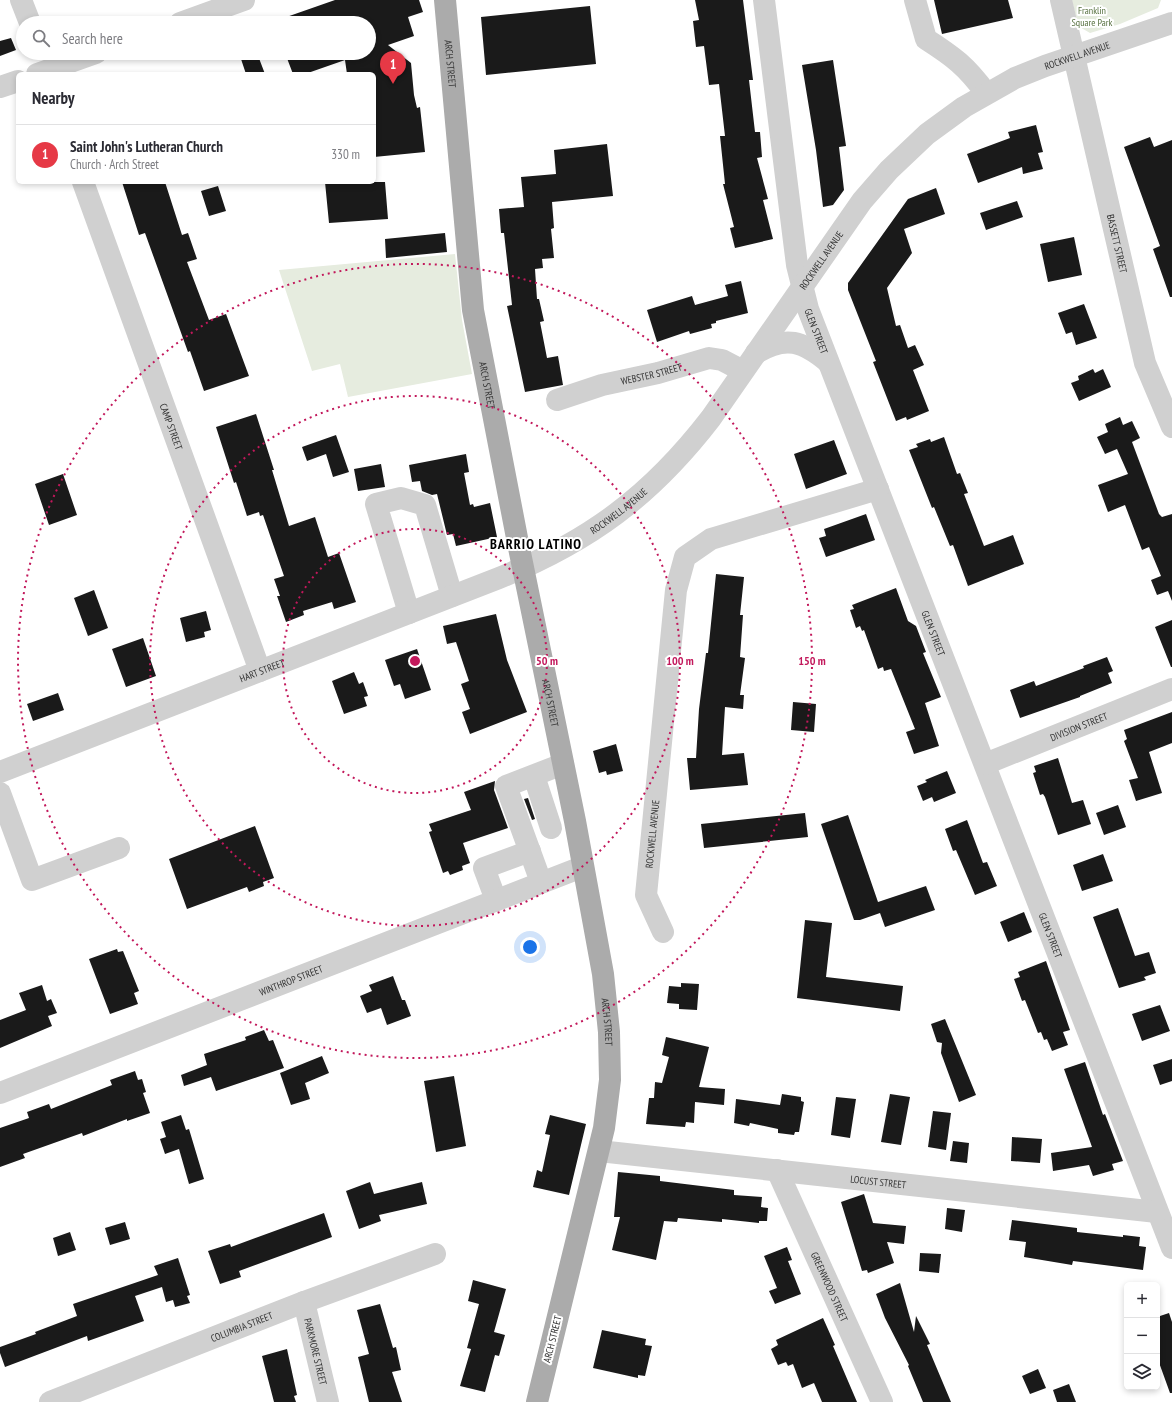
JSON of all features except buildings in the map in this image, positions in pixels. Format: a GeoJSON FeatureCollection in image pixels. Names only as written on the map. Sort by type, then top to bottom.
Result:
{"type":"FeatureCollection","features":[{"type":"Feature","properties":{"kind":"main road","name":"ARCH STREET"},"geometry":{"type":"LineString","coordinates":[[445,0],[471,292],[523,568],[575,821],[601,968],[609,1032],[609,1092],[606,1118],[537,1402]]}},
{"type":"Feature","properties":{"kind":"street"},"geometry":{"type":"LineString","coordinates":[[21,0],[27,16]]}},
{"type":"Feature","properties":{"kind":"street"},"geometry":{"type":"LineString","coordinates":[[199,16],[244,0]]}},
{"type":"Feature","properties":{"kind":"street","name":"GLEN STREET"},"geometry":{"type":"LineString","coordinates":[[764,0],[802,287],[828,362],[1172,1248]]}},
{"type":"Feature","properties":{"kind":"street"},"geometry":{"type":"LineString","coordinates":[[915,0],[926,39],[957,59],[971,73],[986,93]]}},
{"type":"Feature","properties":{"kind":"street","name":"BASSETT STREET"},"geometry":{"type":"LineString","coordinates":[[1061,0],[1145,363],[1172,427]]}},
{"type":"Feature","properties":{"kind":"street","name":"ROCKWELL AVENUE"},"geometry":{"type":"LineString","coordinates":[[523,568],[547,558],[584,537],[620,512],[649,488],[696,437],[850,217],[889,170],[940,124],[986,93],[1024,74],[1172,23]]}},
{"type":"Feature","properties":{"kind":"street"},"geometry":{"type":"LineString","coordinates":[[42,68],[71,60]]}},
{"type":"Feature","properties":{"kind":"street"},"geometry":{"type":"LineString","coordinates":[[0,87],[16,82]]}},
{"type":"Feature","properties":{"kind":"street","name":"CAMP STREET"},"geometry":{"type":"LineString","coordinates":[[85,184],[260,671]]}},
{"type":"Feature","properties":{"kind":"street"},"geometry":{"type":"LineString","coordinates":[[756,353],[772,345],[794,342],[811,349],[828,362]]}},
{"type":"Feature","properties":{"kind":"street","name":"WEBSTER STREET"},"geometry":{"type":"LineString","coordinates":[[557,400],[602,385],[658,373],[709,358],[722,360],[743,371]]}},
{"type":"Feature","properties":{"kind":"street","name":"ROCKWELL AVENUE"},"geometry":{"type":"LineString","coordinates":[[663,932],[646,895],[676,590],[684,557],[711,539],[878,489]]}},
{"type":"Feature","properties":{"kind":"street"},"geometry":{"type":"LineString","coordinates":[[409,613],[376,504],[401,498],[425,505],[452,596]]}},
{"type":"Feature","properties":{"kind":"street","name":"HART STREET"},"geometry":{"type":"LineString","coordinates":[[0,772],[523,568]]}},
{"type":"Feature","properties":{"kind":"street","name":"DIVISION STREET"},"geometry":{"type":"LineString","coordinates":[[985,764],[1172,689]]}},
{"type":"Feature","properties":{"kind":"street"},"geometry":{"type":"LineString","coordinates":[[541,882],[506,786],[563,764]]}},
{"type":"Feature","properties":{"kind":"street"},"geometry":{"type":"LineString","coordinates":[[534,776],[552,828]]}},
{"type":"Feature","properties":{"kind":"street"},"geometry":{"type":"LineString","coordinates":[[0,793],[32,880],[119,848]]}},
{"type":"Feature","properties":{"kind":"street"},"geometry":{"type":"LineString","coordinates":[[496,900],[484,868],[552,828],[575,821]]}},
{"type":"Feature","properties":{"kind":"street","name":"WINTHROP STREET"},"geometry":{"type":"LineString","coordinates":[[0,1093],[582,866]]}},
{"type":"Feature","properties":{"kind":"street","name":"LOCUST STREET"},"geometry":{"type":"LineString","coordinates":[[599,1151],[1157,1212]]}},
{"type":"Feature","properties":{"kind":"street","name":"GREENWOOD STREET"},"geometry":{"type":"LineString","coordinates":[[778,1170],[882,1402]]}},
{"type":"Feature","properties":{"kind":"street","name":"COLUMBIA STREET"},"geometry":{"type":"LineString","coordinates":[[50,1402],[304,1302],[434,1254]]}},
{"type":"Feature","properties":{"kind":"street","name":"PARKMORE STREET"},"geometry":{"type":"LineString","coordinates":[[304,1302],[328,1402]]}},
{"type":"Feature","properties":{"kind":"green space","name":"Franklin Square Park"},"geometry":{"type":"Polygon","coordinates":[[[1072,0],[1161,0],[1158,8],[1120,24],[1090,33],[1078,26],[1072,0]]]}},
{"type":"Feature","properties":{"kind":"green space"},"geometry":{"type":"Polygon","coordinates":[[[455,254],[462,320],[472,374],[348,397],[340,364],[312,371],[279,270],[455,254]]]}},
{"type":"Feature","properties":{"kind":"place","name":"Saint John's Lutheran Church"},"geometry":{"type":"Point","coordinates":[393,84]}},
{"type":"Feature","properties":{"kind":"district","name":"BARRIO LATINO"},"geometry":{"type":"Point","coordinates":[536,544]}}]}
